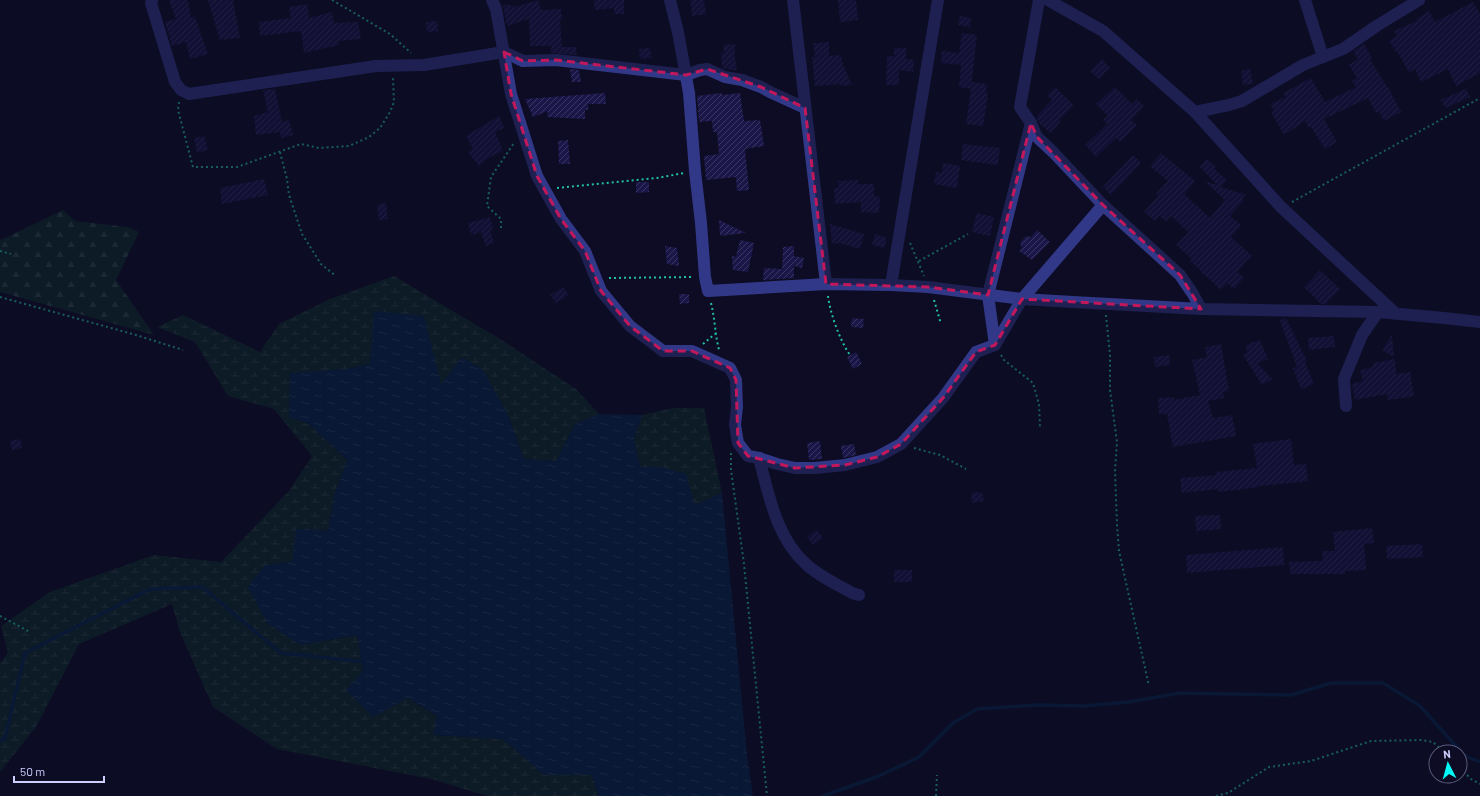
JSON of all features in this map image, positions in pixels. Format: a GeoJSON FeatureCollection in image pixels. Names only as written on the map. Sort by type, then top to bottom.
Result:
{"type":"FeatureCollection","features":[{"type":"Feature","properties":{"kind":"street"},"geometry":{"type":"LineString","coordinates":[[152,0],[151,3],[175,82],[181,90],[189,94],[376,66],[424,65],[504,52],[523,61],[556,60],[686,75],[707,69],[725,77],[742,80],[761,86],[770,92],[805,108]]}},
{"type":"Feature","properties":{"kind":"street"},"geometry":{"type":"LineString","coordinates":[[492,0],[496,8],[511,94],[537,176],[561,219],[585,251],[601,291],[630,326],[663,351],[692,351],[730,368],[736,380],[737,407],[735,425],[738,444],[748,456],[794,468],[815,468],[845,465],[877,458],[901,444],[943,398],[976,352],[995,345],[1022,299],[1103,205]]}},
{"type":"Feature","properties":{"kind":"street"},"geometry":{"type":"LineString","coordinates":[[670,0],[678,32],[689,93],[705,277],[708,291],[826,284],[891,284],[928,287],[1022,299],[1201,310],[1378,312],[1480,322]]}},
{"type":"Feature","properties":{"kind":"street"},"geometry":{"type":"LineString","coordinates":[[793,0],[826,284]]}},
{"type":"Feature","properties":{"kind":"street"},"geometry":{"type":"LineString","coordinates":[[891,284],[938,0]]}},
{"type":"Feature","properties":{"kind":"street"},"geometry":{"type":"LineString","coordinates":[[1039,0],[1020,107],[1031,123],[1037,137],[1103,205],[1180,275],[1193,294],[1201,310]]}},
{"type":"Feature","properties":{"kind":"street"},"geometry":{"type":"LineString","coordinates":[[1048,0],[1103,31],[1195,112],[1281,207],[1395,313]]}},
{"type":"Feature","properties":{"kind":"street"},"geometry":{"type":"LineString","coordinates":[[1305,0],[1323,57]]}},
{"type":"Feature","properties":{"kind":"street"},"geometry":{"type":"LineString","coordinates":[[1195,112],[1242,101],[1304,66],[1343,49],[1378,25],[1419,0]]}},
{"type":"Feature","properties":{"kind":"street"},"geometry":{"type":"LineString","coordinates":[[995,345],[988,295],[1031,123]]}},
{"type":"Feature","properties":{"kind":"street"},"geometry":{"type":"LineString","coordinates":[[1346,406],[1344,379],[1362,335],[1378,312]]}},
{"type":"Feature","properties":{"kind":"street"},"geometry":{"type":"LineString","coordinates":[[759,458],[774,512],[787,542],[807,566],[852,594],[859,595]]}},
{"type":"Feature","properties":{"kind":"path"},"geometry":{"type":"LineString","coordinates":[[332,0],[390,34],[424,65]]}},
{"type":"Feature","properties":{"kind":"path"},"geometry":{"type":"LineString","coordinates":[[189,94],[178,103],[178,110],[193,167],[238,167],[302,144],[319,148],[349,146],[369,137],[380,128],[390,112],[394,102],[393,66]]}},
{"type":"Feature","properties":{"kind":"path"},"geometry":{"type":"LineString","coordinates":[[1281,207],[1480,98]]}},
{"type":"Feature","properties":{"kind":"path"},"geometry":{"type":"LineString","coordinates":[[502,228],[501,220],[488,206],[491,178],[523,130]]}},
{"type":"Feature","properties":{"kind":"path"},"geometry":{"type":"LineString","coordinates":[[280,152],[287,179],[289,195],[302,234],[321,264],[336,276]]}},
{"type":"Feature","properties":{"kind":"path"},"geometry":{"type":"LineString","coordinates":[[545,190],[582,184],[657,178],[695,170]]}},
{"type":"Feature","properties":{"kind":"path"},"geometry":{"type":"LineString","coordinates":[[919,261],[968,234]]}},
{"type":"Feature","properties":{"kind":"path"},"geometry":{"type":"LineString","coordinates":[[0,251],[11,254]]}},
{"type":"Feature","properties":{"kind":"path"},"geometry":{"type":"LineString","coordinates":[[596,279],[705,277]]}},
{"type":"Feature","properties":{"kind":"path"},"geometry":{"type":"LineString","coordinates":[[826,284],[829,307],[835,324],[850,355]]}},
{"type":"Feature","properties":{"kind":"path"},"geometry":{"type":"LineString","coordinates":[[928,287],[939,312],[942,324]]}},
{"type":"Feature","properties":{"kind":"path"},"geometry":{"type":"LineString","coordinates":[[708,291],[715,320],[715,334],[724,366]]}},
{"type":"Feature","properties":{"kind":"path"},"geometry":{"type":"LineString","coordinates":[[0,297],[136,335],[183,350]]}},
{"type":"Feature","properties":{"kind":"path"},"geometry":{"type":"LineString","coordinates":[[1105,304],[1110,355],[1110,390],[1117,442],[1115,471],[1119,552],[1149,686]]}},
{"type":"Feature","properties":{"kind":"path"},"geometry":{"type":"LineString","coordinates":[[995,345],[1004,360],[1033,383],[1039,404],[1040,427]]}},
{"type":"Feature","properties":{"kind":"path"},"geometry":{"type":"LineString","coordinates":[[901,444],[940,455],[966,469]]}},
{"type":"Feature","properties":{"kind":"path"},"geometry":{"type":"LineString","coordinates":[[730,449],[731,470],[744,564],[767,796]]}},
{"type":"Feature","properties":{"kind":"path"},"geometry":{"type":"LineString","coordinates":[[0,616],[30,632]]}},
{"type":"Feature","properties":{"kind":"path"},"geometry":{"type":"LineString","coordinates":[[1216,796],[1228,793],[1269,767],[1311,761],[1371,741],[1421,740],[1433,742],[1435,744]]}},
{"type":"Feature","properties":{"kind":"path"},"geometry":{"type":"LineString","coordinates":[[936,796],[937,775]]}},
{"type":"Feature","properties":{"kind":"path"},"geometry":{"type":"LineString","coordinates":[[1468,776],[1480,784]]}},
{"type":"Feature","properties":{"kind":"highlighted area"},"geometry":{"type":"Polygon","coordinates":[[[504,52],[523,61],[556,60],[686,75],[707,69],[761,87],[805,108],[826,284],[928,287],[988,295],[1031,123],[1037,137],[1103,205],[1180,275],[1201,309],[1022,299],[995,345],[976,352],[943,398],[901,444],[877,457],[845,465],[795,468],[748,456],[738,443],[736,380],[730,368],[692,351],[663,351],[630,326],[601,291],[585,251],[561,219],[537,176],[511,94],[504,52]]]}},
{"type":"Feature","properties":{"kind":"green space"},"geometry":{"type":"Polygon","coordinates":[[[63,210],[75,221],[128,227],[139,232],[116,280],[154,335],[0,292],[0,238],[1,240],[63,210]]]}},
{"type":"Feature","properties":{"kind":"green space"},"geometry":{"type":"Polygon","coordinates":[[[394,276],[500,339],[576,389],[599,414],[575,424],[556,461],[524,459],[508,415],[441,385],[370,364],[347,369],[289,417],[309,424],[347,460],[334,497],[328,531],[310,529],[292,561],[264,566],[300,645],[357,635],[363,671],[437,716],[434,735],[503,739],[544,775],[592,775],[598,796],[487,796],[431,779],[277,749],[213,707],[180,632],[172,604],[79,644],[36,727],[0,772],[0,663],[8,653],[1,626],[50,592],[154,555],[221,562],[289,491],[312,456],[274,409],[228,396],[195,342],[157,327],[183,315],[260,352],[279,324],[330,299],[394,276]]]}},
{"type":"Feature","properties":{"kind":"green space"},"geometry":{"type":"Polygon","coordinates":[[[673,408],[704,408],[722,493],[695,505],[663,467],[640,467],[634,438],[642,415],[673,408]]]}},
{"type":"Feature","properties":{"kind":"water"},"geometry":{"type":"Polygon","coordinates":[[[374,311],[424,316],[441,384],[462,357],[483,370],[508,415],[524,459],[556,461],[575,424],[599,414],[642,415],[634,438],[640,467],[662,467],[686,474],[695,505],[722,493],[747,755],[753,796],[598,796],[592,775],[544,775],[503,739],[433,735],[437,716],[408,698],[373,717],[346,690],[363,671],[357,635],[300,645],[267,623],[248,587],[264,566],[292,561],[296,529],[328,531],[334,497],[347,460],[309,424],[289,417],[290,373],[347,369],[370,364],[374,311]]]}},
{"type":"Feature","properties":{"kind":"building"},"geometry":{"type":"Polygon","coordinates":[[[169,0],[188,0],[191,18],[195,17],[208,54],[190,59],[186,42],[172,46],[165,22],[176,19],[169,0]]]}},
{"type":"Feature","properties":{"kind":"building"},"geometry":{"type":"Polygon","coordinates":[[[208,0],[233,0],[240,38],[220,40],[208,0]]]}},
{"type":"Feature","properties":{"kind":"building"},"geometry":{"type":"Polygon","coordinates":[[[538,0],[541,10],[561,9],[562,20],[560,20],[562,47],[576,47],[577,55],[551,53],[551,46],[530,46],[529,19],[507,26],[503,6],[507,4],[515,7],[538,0]]]}},
{"type":"Feature","properties":{"kind":"building"},"geometry":{"type":"Polygon","coordinates":[[[594,0],[624,0],[624,14],[614,14],[614,8],[595,10],[594,0]]]}},
{"type":"Feature","properties":{"kind":"building"},"geometry":{"type":"Polygon","coordinates":[[[690,0],[704,0],[706,14],[692,16],[690,0]]]}},
{"type":"Feature","properties":{"kind":"building"},"geometry":{"type":"Polygon","coordinates":[[[838,0],[856,0],[858,20],[840,22],[838,0]]]}},
{"type":"Feature","properties":{"kind":"building"},"geometry":{"type":"Polygon","coordinates":[[[1473,2],[1480,14],[1480,73],[1456,86],[1448,69],[1421,82],[1415,69],[1409,72],[1397,51],[1396,52],[1389,41],[1397,36],[1394,31],[1417,21],[1416,19],[1429,11],[1435,22],[1473,2]]]}},
{"type":"Feature","properties":{"kind":"building"},"geometry":{"type":"Polygon","coordinates":[[[307,4],[309,18],[332,12],[334,23],[358,22],[361,39],[338,41],[339,45],[304,53],[301,31],[260,36],[259,22],[291,18],[289,7],[307,4]]]}},
{"type":"Feature","properties":{"kind":"building"},"geometry":{"type":"Polygon","coordinates":[[[960,16],[971,18],[970,27],[958,25],[960,16]]]}},
{"type":"Feature","properties":{"kind":"building"},"geometry":{"type":"Polygon","coordinates":[[[437,21],[438,31],[427,32],[426,22],[437,21]]]}},
{"type":"Feature","properties":{"kind":"building"},"geometry":{"type":"Polygon","coordinates":[[[962,33],[977,35],[971,89],[959,87],[961,65],[941,63],[942,51],[959,53],[962,33]]]}},
{"type":"Feature","properties":{"kind":"building"},"geometry":{"type":"Polygon","coordinates":[[[829,42],[829,56],[841,55],[842,62],[852,85],[841,86],[841,84],[815,86],[812,57],[815,57],[813,43],[829,42]]]}},
{"type":"Feature","properties":{"kind":"building"},"geometry":{"type":"Polygon","coordinates":[[[735,44],[737,71],[722,68],[721,53],[724,53],[723,45],[735,44]]]}},
{"type":"Feature","properties":{"kind":"building"},"geometry":{"type":"Polygon","coordinates":[[[1364,44],[1372,58],[1370,59],[1388,87],[1401,112],[1384,121],[1379,112],[1376,113],[1368,98],[1324,119],[1337,142],[1325,149],[1311,127],[1309,128],[1305,121],[1284,135],[1271,112],[1274,110],[1270,104],[1286,97],[1283,93],[1311,78],[1325,102],[1356,87],[1352,81],[1357,78],[1349,65],[1358,59],[1353,51],[1364,44]]]}},
{"type":"Feature","properties":{"kind":"building"},"geometry":{"type":"Polygon","coordinates":[[[650,48],[651,58],[640,59],[639,49],[650,48]]]}},
{"type":"Feature","properties":{"kind":"building"},"geometry":{"type":"Polygon","coordinates":[[[894,48],[906,48],[906,59],[914,60],[913,72],[899,70],[899,85],[886,85],[887,56],[894,56],[894,48]]]}},
{"type":"Feature","properties":{"kind":"building"},"geometry":{"type":"Polygon","coordinates":[[[1102,59],[1110,68],[1099,79],[1090,71],[1102,59]]]}},
{"type":"Feature","properties":{"kind":"building"},"geometry":{"type":"Polygon","coordinates":[[[570,69],[579,70],[581,82],[572,82],[570,69]]]}},
{"type":"Feature","properties":{"kind":"building"},"geometry":{"type":"Polygon","coordinates":[[[1250,69],[1253,84],[1243,85],[1241,71],[1250,69]]]}},
{"type":"Feature","properties":{"kind":"building"},"geometry":{"type":"Polygon","coordinates":[[[972,82],[987,84],[986,93],[988,94],[983,126],[966,124],[972,82]]]}},
{"type":"Feature","properties":{"kind":"building"},"geometry":{"type":"Polygon","coordinates":[[[1055,87],[1074,105],[1059,120],[1061,121],[1050,133],[1039,123],[1036,117],[1052,100],[1047,95],[1055,87]]]}},
{"type":"Feature","properties":{"kind":"building"},"geometry":{"type":"Polygon","coordinates":[[[1115,87],[1132,104],[1137,99],[1144,106],[1131,120],[1137,125],[1120,142],[1116,138],[1096,157],[1085,145],[1107,124],[1103,120],[1108,116],[1096,104],[1115,87]]]}},
{"type":"Feature","properties":{"kind":"building"},"geometry":{"type":"Polygon","coordinates":[[[275,89],[282,122],[289,120],[293,135],[281,138],[280,132],[256,135],[254,116],[268,112],[263,90],[275,89]]]}},
{"type":"Feature","properties":{"kind":"building"},"geometry":{"type":"Polygon","coordinates":[[[1466,89],[1470,97],[1445,108],[1441,100],[1466,89]]]}},
{"type":"Feature","properties":{"kind":"building"},"geometry":{"type":"Polygon","coordinates":[[[605,93],[606,104],[588,104],[588,110],[585,110],[585,119],[547,117],[548,111],[533,117],[525,99],[605,93]]]}},
{"type":"Feature","properties":{"kind":"building"},"geometry":{"type":"Polygon","coordinates":[[[722,93],[722,95],[740,93],[744,121],[760,120],[764,146],[745,149],[749,190],[737,191],[736,177],[706,180],[704,156],[719,154],[717,132],[713,132],[712,121],[699,122],[697,96],[722,93]]]}},
{"type":"Feature","properties":{"kind":"building"},"geometry":{"type":"Polygon","coordinates":[[[499,116],[504,128],[495,132],[503,151],[490,157],[479,166],[468,152],[473,149],[466,136],[499,116]]]}},
{"type":"Feature","properties":{"kind":"building"},"geometry":{"type":"Polygon","coordinates":[[[204,136],[208,150],[197,153],[194,138],[204,136]]]}},
{"type":"Feature","properties":{"kind":"building"},"geometry":{"type":"Polygon","coordinates":[[[568,140],[570,164],[559,164],[558,141],[568,140]]]}},
{"type":"Feature","properties":{"kind":"building"},"geometry":{"type":"Polygon","coordinates":[[[963,144],[1000,148],[998,165],[961,160],[963,144]]]}},
{"type":"Feature","properties":{"kind":"building"},"geometry":{"type":"Polygon","coordinates":[[[1161,153],[1195,181],[1184,194],[1210,218],[1225,200],[1204,181],[1217,185],[1200,167],[1207,159],[1216,167],[1214,169],[1227,180],[1221,187],[1246,195],[1242,198],[1244,200],[1230,216],[1241,225],[1231,237],[1252,256],[1237,272],[1244,278],[1234,289],[1227,283],[1221,290],[1190,261],[1192,259],[1176,245],[1188,232],[1171,216],[1166,221],[1159,216],[1155,221],[1144,212],[1158,196],[1156,194],[1168,181],[1150,166],[1161,153]]]}},
{"type":"Feature","properties":{"kind":"building"},"geometry":{"type":"Polygon","coordinates":[[[1133,155],[1141,163],[1111,195],[1103,187],[1133,155]]]}},
{"type":"Feature","properties":{"kind":"building"},"geometry":{"type":"Polygon","coordinates":[[[943,163],[960,166],[957,188],[934,184],[936,172],[942,173],[943,163]]]}},
{"type":"Feature","properties":{"kind":"building"},"geometry":{"type":"Polygon","coordinates":[[[264,179],[268,195],[222,204],[220,188],[264,179]]]}},
{"type":"Feature","properties":{"kind":"building"},"geometry":{"type":"Polygon","coordinates":[[[858,180],[858,184],[874,184],[874,196],[880,197],[879,213],[861,212],[861,202],[835,204],[834,188],[839,188],[838,181],[858,180]]]}},
{"type":"Feature","properties":{"kind":"building"},"geometry":{"type":"Polygon","coordinates":[[[636,182],[649,182],[649,192],[636,193],[636,182]]]}},
{"type":"Feature","properties":{"kind":"building"},"geometry":{"type":"Polygon","coordinates":[[[386,203],[388,219],[379,220],[377,205],[386,203]]]}},
{"type":"Feature","properties":{"kind":"building"},"geometry":{"type":"Polygon","coordinates":[[[977,213],[994,217],[990,236],[972,232],[977,213]]]}},
{"type":"Feature","properties":{"kind":"building"},"geometry":{"type":"Polygon","coordinates":[[[490,217],[493,229],[490,230],[494,243],[486,246],[481,232],[471,235],[468,223],[490,217]]]}},
{"type":"Feature","properties":{"kind":"building"},"geometry":{"type":"Polygon","coordinates":[[[719,220],[746,233],[720,236],[719,220]]]}},
{"type":"Feature","properties":{"kind":"building"},"geometry":{"type":"Polygon","coordinates":[[[830,224],[864,234],[860,249],[840,243],[832,244],[830,224]]]}},
{"type":"Feature","properties":{"kind":"building"},"geometry":{"type":"Polygon","coordinates":[[[1037,230],[1050,242],[1032,260],[1019,251],[1022,248],[1020,243],[1026,236],[1031,237],[1037,230]]]}},
{"type":"Feature","properties":{"kind":"building"},"geometry":{"type":"Polygon","coordinates":[[[875,234],[887,238],[884,248],[872,245],[875,234]]]}},
{"type":"Feature","properties":{"kind":"building"},"geometry":{"type":"Polygon","coordinates":[[[740,240],[754,243],[748,272],[733,270],[732,256],[736,257],[740,240]]]}},
{"type":"Feature","properties":{"kind":"building"},"geometry":{"type":"Polygon","coordinates":[[[665,246],[677,248],[679,266],[667,264],[665,246]]]}},
{"type":"Feature","properties":{"kind":"building"},"geometry":{"type":"Polygon","coordinates":[[[794,246],[794,256],[804,258],[802,268],[794,266],[794,278],[763,280],[764,268],[782,269],[783,247],[794,246]]]}},
{"type":"Feature","properties":{"kind":"building"},"geometry":{"type":"Polygon","coordinates":[[[1320,270],[1340,289],[1326,304],[1321,304],[1304,287],[1320,270]]]}},
{"type":"Feature","properties":{"kind":"building"},"geometry":{"type":"Polygon","coordinates":[[[563,287],[569,295],[556,303],[550,295],[563,287]]]}},
{"type":"Feature","properties":{"kind":"building"},"geometry":{"type":"Polygon","coordinates":[[[679,294],[689,294],[689,303],[680,304],[679,294]]]}},
{"type":"Feature","properties":{"kind":"building"},"geometry":{"type":"Polygon","coordinates":[[[852,318],[864,319],[863,328],[851,327],[852,318]]]}},
{"type":"Feature","properties":{"kind":"building"},"geometry":{"type":"Polygon","coordinates":[[[1286,318],[1307,361],[1305,362],[1314,384],[1301,389],[1293,368],[1297,367],[1280,321],[1286,318]]]}},
{"type":"Feature","properties":{"kind":"building"},"geometry":{"type":"Polygon","coordinates":[[[1392,335],[1394,357],[1382,350],[1392,335]]]}},
{"type":"Feature","properties":{"kind":"building"},"geometry":{"type":"Polygon","coordinates":[[[1334,336],[1335,347],[1309,350],[1308,338],[1334,336]]]}},
{"type":"Feature","properties":{"kind":"building"},"geometry":{"type":"Polygon","coordinates":[[[1260,340],[1268,359],[1257,363],[1272,379],[1262,385],[1243,355],[1247,352],[1246,345],[1260,340]]]}},
{"type":"Feature","properties":{"kind":"building"},"geometry":{"type":"Polygon","coordinates":[[[1221,344],[1229,391],[1223,392],[1224,398],[1208,401],[1213,418],[1232,415],[1236,436],[1173,447],[1167,414],[1159,414],[1158,398],[1174,397],[1174,400],[1200,395],[1192,360],[1207,357],[1205,347],[1221,344]]]}},
{"type":"Feature","properties":{"kind":"building"},"geometry":{"type":"Polygon","coordinates":[[[856,352],[862,364],[853,369],[847,357],[856,352]]]}},
{"type":"Feature","properties":{"kind":"building"},"geometry":{"type":"Polygon","coordinates":[[[1169,355],[1170,365],[1155,367],[1154,357],[1169,355]]]}},
{"type":"Feature","properties":{"kind":"building"},"geometry":{"type":"Polygon","coordinates":[[[1395,359],[1396,374],[1410,372],[1414,396],[1388,400],[1387,394],[1355,400],[1352,384],[1363,381],[1360,370],[1373,367],[1373,363],[1395,359]]]}},
{"type":"Feature","properties":{"kind":"building"},"geometry":{"type":"Polygon","coordinates":[[[20,439],[22,448],[12,450],[10,441],[20,439]]]}},
{"type":"Feature","properties":{"kind":"building"},"geometry":{"type":"Polygon","coordinates":[[[1291,439],[1294,465],[1306,464],[1308,481],[1219,492],[1218,489],[1182,493],[1180,478],[1217,475],[1216,472],[1257,468],[1253,444],[1291,439]]]}},
{"type":"Feature","properties":{"kind":"building"},"geometry":{"type":"Polygon","coordinates":[[[820,441],[822,459],[809,460],[807,443],[820,441]]]}},
{"type":"Feature","properties":{"kind":"building"},"geometry":{"type":"Polygon","coordinates":[[[854,444],[856,455],[843,458],[841,446],[854,444]]]}},
{"type":"Feature","properties":{"kind":"building"},"geometry":{"type":"Polygon","coordinates":[[[982,492],[984,501],[972,503],[971,493],[982,492]]]}},
{"type":"Feature","properties":{"kind":"building"},"geometry":{"type":"Polygon","coordinates":[[[1220,515],[1221,529],[1196,531],[1195,516],[1220,515]]]}},
{"type":"Feature","properties":{"kind":"building"},"geometry":{"type":"Polygon","coordinates":[[[1372,528],[1374,543],[1364,544],[1366,570],[1345,571],[1345,574],[1290,574],[1289,562],[1323,561],[1322,551],[1335,551],[1333,532],[1372,528]]]}},
{"type":"Feature","properties":{"kind":"building"},"geometry":{"type":"Polygon","coordinates":[[[817,530],[823,538],[813,545],[807,537],[817,530]]]}},
{"type":"Feature","properties":{"kind":"building"},"geometry":{"type":"Polygon","coordinates":[[[1422,544],[1423,557],[1387,559],[1386,546],[1422,544]]]}},
{"type":"Feature","properties":{"kind":"building"},"geometry":{"type":"Polygon","coordinates":[[[1283,547],[1284,565],[1187,573],[1186,555],[1283,547]]]}},
{"type":"Feature","properties":{"kind":"building"},"geometry":{"type":"Polygon","coordinates":[[[894,570],[912,570],[912,582],[894,582],[894,570]]]}},
{"type":"Feature","properties":{"kind":"waterway"},"geometry":{"type":"LineString","coordinates":[[0,741],[5,738],[25,653],[150,589],[202,587],[281,653],[365,662]]}},
{"type":"Feature","properties":{"kind":"waterway"},"geometry":{"type":"LineString","coordinates":[[823,796],[879,776],[919,757],[953,723],[977,709],[1037,705],[1084,706],[1129,702],[1180,693],[1291,695],[1331,683],[1383,683],[1420,706],[1465,756],[1480,762]]}}]}
